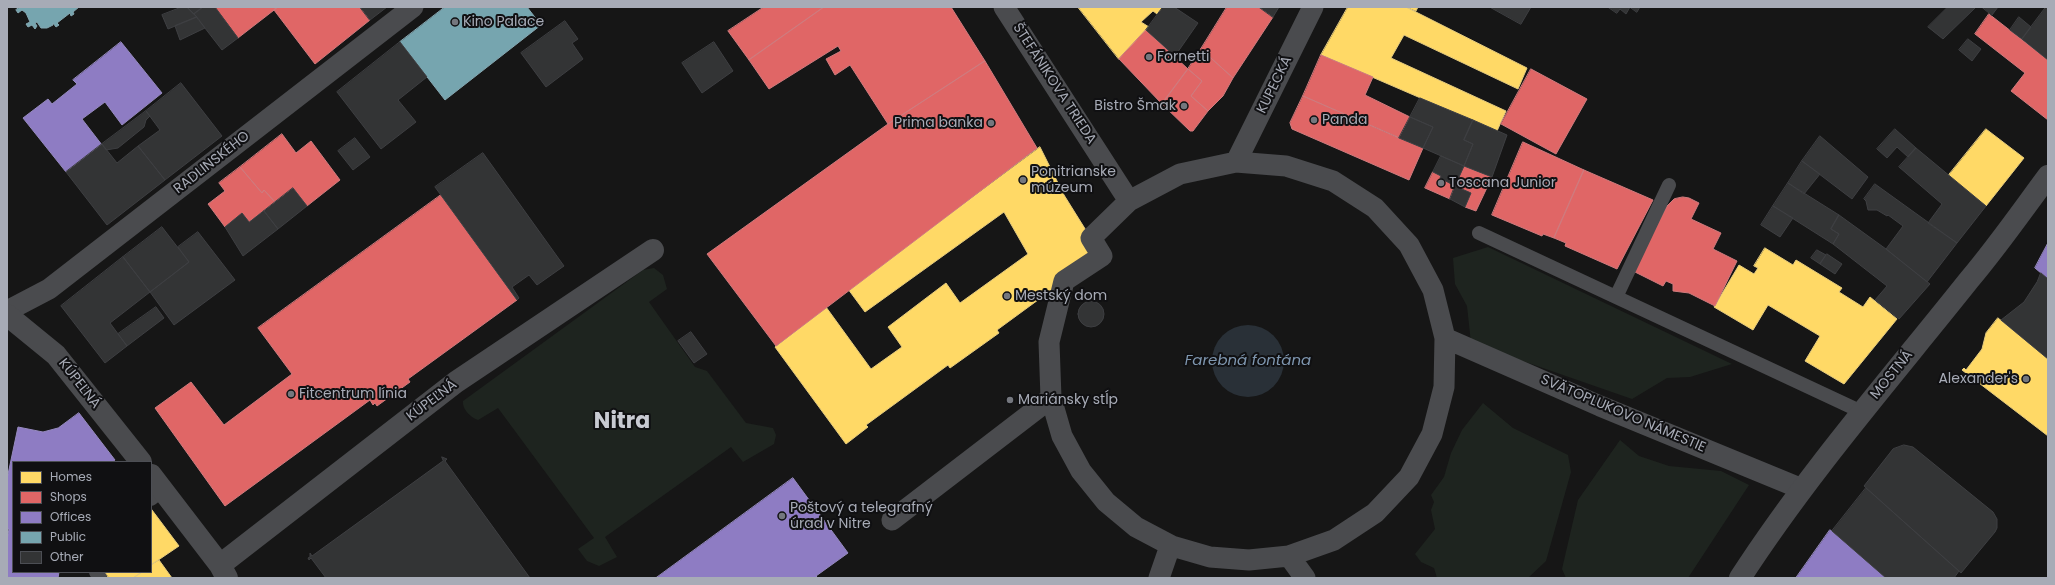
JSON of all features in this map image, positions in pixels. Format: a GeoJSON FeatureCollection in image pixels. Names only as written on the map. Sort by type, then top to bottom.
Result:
{"type":"FeatureCollection","features":[{"type":"Feature","properties":{"kind":"street","name":"RADLINSKÉHO"},"geometry":{"type":"LineString","coordinates":[[7,311],[49,290],[413,7]]}},
{"type":"Feature","properties":{"kind":"street","name":"ŠTEFÁNIKOVA TRIEDA"},"geometry":{"type":"LineString","coordinates":[[1004,7],[1129,201]]}},
{"type":"Feature","properties":{"kind":"street","name":"KUPECKÁ"},"geometry":{"type":"LineString","coordinates":[[1236,162],[1313,7]]}},
{"type":"Feature","properties":{"kind":"street"},"geometry":{"type":"LineString","coordinates":[[1236,162],[1286,166],[1333,181],[1375,208],[1409,246],[1433,290],[1444,338],[1444,387],[1432,434],[1409,477],[1375,513],[1334,540],[1289,556],[1249,560],[1210,556],[1172,546],[1136,527],[1106,502],[1081,471],[1062,436],[1051,398],[1049,342],[1064,281],[1102,256],[1091,238],[1129,201],[1180,174],[1236,162]]}},
{"type":"Feature","properties":{"kind":"street","name":"MOSTNÁ"},"geometry":{"type":"LineString","coordinates":[[1740,578],[1802,489],[1862,412],[1971,279],[2048,176]]}},
{"type":"Feature","properties":{"kind":"street","name":"KÚPEĽNÁ"},"geometry":{"type":"LineString","coordinates":[[155,488],[223,572],[435,398],[654,250]]}},
{"type":"Feature","properties":{"kind":"street","name":"KÚPEĽNÁ"},"geometry":{"type":"LineString","coordinates":[[7,315],[56,355],[140,461]]}},
{"type":"Feature","properties":{"kind":"street","name":"SVÄTOPLUKOVO NÁMESTIE"},"geometry":{"type":"LineString","coordinates":[[1444,338],[1600,406],[1802,489]]}},
{"type":"Feature","properties":{"kind":"street"},"geometry":{"type":"LineString","coordinates":[[892,520],[1051,398]]}},
{"type":"Feature","properties":{"kind":"street"},"geometry":{"type":"LineString","coordinates":[[1159,578],[1168,552]]}},
{"type":"Feature","properties":{"kind":"street"},"geometry":{"type":"LineString","coordinates":[[1289,556],[1305,578]]}},
{"type":"Feature","properties":{"kind":"lane"},"geometry":{"type":"LineString","coordinates":[[1616,297],[1670,186]]}},
{"type":"Feature","properties":{"kind":"lane"},"geometry":{"type":"LineString","coordinates":[[1479,233],[1862,412]]}},
{"type":"Feature","properties":{"kind":"shaded area"},"geometry":{"type":"Polygon","coordinates":[[[1488,247],[1732,364],[1690,377],[1667,378],[1632,399],[1471,343],[1467,306],[1455,284],[1453,258],[1488,247]]]}},
{"type":"Feature","properties":{"kind":"shaded area"},"geometry":{"type":"Polygon","coordinates":[[[654,268],[663,275],[667,289],[649,302],[695,367],[707,371],[746,423],[773,428],[776,435],[774,444],[743,462],[731,447],[605,537],[617,557],[599,566],[587,561],[578,549],[594,538],[498,408],[478,420],[467,412],[463,401],[643,270],[654,268]]]}},
{"type":"Feature","properties":{"kind":"shaded area"},"geometry":{"type":"Polygon","coordinates":[[[1483,403],[1513,428],[1568,455],[1571,472],[1546,561],[1528,578],[1437,578],[1434,568],[1421,562],[1415,554],[1435,529],[1431,510],[1434,502],[1431,495],[1444,477],[1451,453],[1462,430],[1483,403]]]}},
{"type":"Feature","properties":{"kind":"shaded area"},"geometry":{"type":"Polygon","coordinates":[[[1620,440],[1639,456],[1669,466],[1721,471],[1749,485],[1688,578],[1566,578],[1562,569],[1578,500],[1620,440]]]}},
{"type":"Feature","properties":{"kind":"water","name":"Farebná fontána"},"geometry":{"type":"Polygon","coordinates":[[[1241,325],[1255,325],[1262,327],[1274,335],[1282,347],[1284,361],[1282,375],[1274,387],[1262,395],[1255,397],[1241,397],[1234,395],[1222,387],[1214,375],[1212,368],[1212,354],[1214,347],[1222,335],[1234,327],[1241,325]]]}},
{"type":"Feature","properties":{"kind":"building: Homes"},"geometry":{"type":"Polygon","coordinates":[[[1078,7],[1163,7],[1157,14],[1153,11],[1141,22],[1149,27],[1119,59],[1078,7]]]}},
{"type":"Feature","properties":{"kind":"building: Homes"},"geometry":{"type":"Polygon","coordinates":[[[1348,7],[1406,7],[1527,68],[1518,89],[1404,35],[1391,58],[1506,111],[1497,131],[1321,55],[1348,7]]]}},
{"type":"Feature","properties":{"kind":"building: Homes"},"geometry":{"type":"Polygon","coordinates":[[[1406,7],[1418,7],[1416,11],[1406,7]]]}},
{"type":"Feature","properties":{"kind":"building: Homes"},"geometry":{"type":"Polygon","coordinates":[[[1986,129],[2024,158],[1986,206],[1948,176],[1986,129]]]}},
{"type":"Feature","properties":{"kind":"building: Homes","name":"Mestský dom"},"geometry":{"type":"Polygon","coordinates":[[[1040,147],[1064,195],[1102,256],[1079,270],[997,330],[999,333],[950,368],[948,365],[866,425],[868,427],[846,444],[775,347],[826,307],[871,369],[902,347],[888,327],[946,283],[960,303],[1028,254],[1004,212],[865,312],[848,289],[1040,147]]]}},
{"type":"Feature","properties":{"kind":"building: Homes"},"geometry":{"type":"Polygon","coordinates":[[[1765,248],[1793,265],[1796,260],[1842,288],[1839,292],[1863,307],[1870,297],[1897,319],[1844,384],[1805,361],[1820,336],[1768,305],[1753,330],[1714,307],[1739,265],[1754,274],[1758,268],[1754,266],[1765,248]]]}},
{"type":"Feature","properties":{"kind":"building: Homes"},"geometry":{"type":"Polygon","coordinates":[[[1998,318],[2048,359],[2048,436],[1962,370],[1964,368],[1966,370],[1982,349],[1986,333],[1998,318]]]}},
{"type":"Feature","properties":{"kind":"building: Homes"},"geometry":{"type":"Polygon","coordinates":[[[152,510],[179,546],[152,564],[152,510]]]}},
{"type":"Feature","properties":{"kind":"building: Homes"},"geometry":{"type":"Polygon","coordinates":[[[159,560],[172,578],[133,578],[140,573],[152,573],[152,564],[159,560]]]}},
{"type":"Feature","properties":{"kind":"building: Homes"},"geometry":{"type":"Polygon","coordinates":[[[106,573],[140,573],[133,578],[109,578],[106,573]]]}},
{"type":"Feature","properties":{"kind":"building: Shops"},"geometry":{"type":"Polygon","coordinates":[[[215,7],[278,7],[238,38],[215,7]]]}},
{"type":"Feature","properties":{"kind":"building: Shops"},"geometry":{"type":"Polygon","coordinates":[[[278,7],[360,7],[370,20],[315,64],[274,10],[278,7]]]}},
{"type":"Feature","properties":{"kind":"building: Shops"},"geometry":{"type":"Polygon","coordinates":[[[764,7],[824,7],[749,60],[728,31],[764,7]]]}},
{"type":"Feature","properties":{"kind":"building: Shops"},"geometry":{"type":"Polygon","coordinates":[[[824,7],[951,7],[985,61],[888,124],[850,65],[835,75],[826,59],[841,51],[838,46],[769,89],[749,60],[824,7]]]}},
{"type":"Feature","properties":{"kind":"building: Shops"},"geometry":{"type":"Polygon","coordinates":[[[1227,7],[1259,7],[1273,17],[1233,78],[1201,49],[1227,7]]]}},
{"type":"Feature","properties":{"kind":"building: Shops"},"geometry":{"type":"Polygon","coordinates":[[[1989,14],[2048,60],[2048,120],[2011,91],[2025,73],[1975,34],[1989,14]]]}},
{"type":"Feature","properties":{"kind":"building: Shops"},"geometry":{"type":"Polygon","coordinates":[[[1146,30],[1188,69],[1162,104],[1119,59],[1146,30]]]}},
{"type":"Feature","properties":{"kind":"building: Shops"},"geometry":{"type":"Polygon","coordinates":[[[1201,49],[1233,78],[1223,96],[1208,111],[1191,96],[1202,81],[1188,69],[1201,49]]]}},
{"type":"Feature","properties":{"kind":"building: Shops"},"geometry":{"type":"Polygon","coordinates":[[[1321,55],[1373,77],[1365,95],[1410,117],[1399,138],[1303,96],[1321,55]]]}},
{"type":"Feature","properties":{"kind":"building: Shops"},"geometry":{"type":"Polygon","coordinates":[[[985,61],[1037,148],[776,346],[707,254],[888,124],[985,61]]]}},
{"type":"Feature","properties":{"kind":"building: Shops"},"geometry":{"type":"Polygon","coordinates":[[[1188,69],[1202,81],[1191,96],[1208,111],[1193,131],[1190,131],[1162,104],[1188,69]]]}},
{"type":"Feature","properties":{"kind":"building: Shops"},"geometry":{"type":"Polygon","coordinates":[[[1531,69],[1587,99],[1556,154],[1501,124],[1531,69]]]}},
{"type":"Feature","properties":{"kind":"building: Shops"},"geometry":{"type":"Polygon","coordinates":[[[1303,96],[1423,148],[1409,180],[1292,129],[1290,123],[1303,96]]]}},
{"type":"Feature","properties":{"kind":"building: Shops"},"geometry":{"type":"Polygon","coordinates":[[[282,134],[296,153],[311,141],[340,180],[307,206],[293,188],[275,202],[264,190],[262,193],[240,167],[282,134]]]}},
{"type":"Feature","properties":{"kind":"building: Shops"},"geometry":{"type":"Polygon","coordinates":[[[1523,142],[1584,170],[1554,238],[1543,234],[1542,236],[1492,215],[1523,142]]]}},
{"type":"Feature","properties":{"kind":"building: Shops"},"geometry":{"type":"Polygon","coordinates":[[[1464,166],[1492,177],[1476,211],[1465,207],[1471,193],[1455,186],[1464,166]]]}},
{"type":"Feature","properties":{"kind":"building: Shops"},"geometry":{"type":"Polygon","coordinates":[[[240,167],[262,193],[264,190],[275,202],[249,222],[242,213],[225,227],[208,204],[225,191],[219,183],[240,167]]]}},
{"type":"Feature","properties":{"kind":"building: Shops"},"geometry":{"type":"Polygon","coordinates":[[[1584,170],[1653,200],[1617,269],[1565,246],[1566,243],[1554,238],[1584,170]]]}},
{"type":"Feature","properties":{"kind":"building: Shops"},"geometry":{"type":"Polygon","coordinates":[[[1433,172],[1441,176],[1440,178],[1455,186],[1450,199],[1425,188],[1433,172]]]}},
{"type":"Feature","properties":{"kind":"building: Shops"},"geometry":{"type":"Polygon","coordinates":[[[441,195],[517,300],[408,379],[410,382],[377,406],[375,403],[373,405],[370,400],[225,506],[155,408],[191,382],[224,425],[292,374],[258,328],[441,195]]]}},
{"type":"Feature","properties":{"kind":"building: Shops"},"geometry":{"type":"Polygon","coordinates":[[[1683,197],[1699,203],[1691,219],[1721,233],[1713,249],[1737,261],[1715,306],[1689,293],[1673,291],[1673,284],[1666,281],[1663,286],[1633,271],[1667,206],[1674,199],[1683,197]]]}},
{"type":"Feature","properties":{"kind":"building: Offices"},"geometry":{"type":"Polygon","coordinates":[[[121,42],[162,93],[122,125],[105,102],[82,119],[102,145],[66,172],[23,118],[48,99],[52,104],[77,84],[73,80],[121,42]]]}},
{"type":"Feature","properties":{"kind":"building: Offices"},"geometry":{"type":"Polygon","coordinates":[[[2048,243],[2048,279],[2035,268],[2048,243]]]}},
{"type":"Feature","properties":{"kind":"building: Offices"},"geometry":{"type":"Polygon","coordinates":[[[79,413],[115,460],[12,461],[12,573],[59,573],[58,578],[7,578],[7,540],[9,529],[7,529],[7,479],[18,427],[43,432],[58,428],[79,413]]]}},
{"type":"Feature","properties":{"kind":"building: Offices","name":"Poštový a telegrafný úrad v Nitre"},"geometry":{"type":"Polygon","coordinates":[[[793,478],[848,553],[816,576],[818,578],[656,578],[793,478]]]}},
{"type":"Feature","properties":{"kind":"building: Offices"},"geometry":{"type":"Polygon","coordinates":[[[1830,530],[1832,531],[1886,578],[1796,578],[1830,530]]]}},
{"type":"Feature","properties":{"kind":"building: Public"},"geometry":{"type":"Polygon","coordinates":[[[20,7],[79,7],[73,12],[74,14],[71,16],[70,13],[57,23],[59,25],[56,27],[53,23],[53,25],[47,28],[41,28],[37,22],[35,23],[37,26],[35,29],[32,25],[28,27],[26,24],[30,22],[26,13],[22,10],[18,13],[16,10],[20,7]]]}},
{"type":"Feature","properties":{"kind":"building: Public","name":"Kino Palace"},"geometry":{"type":"Polygon","coordinates":[[[445,7],[527,7],[541,25],[445,100],[400,42],[445,7]]]}},
{"type":"Feature","properties":{"kind":"building: Other"},"geometry":{"type":"Polygon","coordinates":[[[182,7],[187,7],[197,17],[168,29],[162,15],[182,7]]]}},
{"type":"Feature","properties":{"kind":"building: Other"},"geometry":{"type":"Polygon","coordinates":[[[187,7],[201,7],[202,8],[194,14],[187,7]]]}},
{"type":"Feature","properties":{"kind":"building: Other"},"geometry":{"type":"Polygon","coordinates":[[[203,7],[215,7],[238,38],[222,50],[194,14],[203,7]]]}},
{"type":"Feature","properties":{"kind":"building: Other"},"geometry":{"type":"Polygon","coordinates":[[[360,7],[387,7],[370,20],[360,7]]]}},
{"type":"Feature","properties":{"kind":"building: Other"},"geometry":{"type":"Polygon","coordinates":[[[1163,7],[1174,7],[1198,23],[1175,56],[1146,30],[1163,7]]]}},
{"type":"Feature","properties":{"kind":"building: Other"},"geometry":{"type":"Polygon","coordinates":[[[1259,7],[1279,7],[1273,17],[1259,7]]]}},
{"type":"Feature","properties":{"kind":"building: Other"},"geometry":{"type":"Polygon","coordinates":[[[1490,7],[1531,7],[1521,24],[1490,7]]]}},
{"type":"Feature","properties":{"kind":"building: Other"},"geometry":{"type":"Polygon","coordinates":[[[1608,7],[1630,7],[1626,14],[1620,9],[1617,13],[1608,7]]]}},
{"type":"Feature","properties":{"kind":"building: Other"},"geometry":{"type":"Polygon","coordinates":[[[1630,7],[1640,7],[1637,12],[1630,7]]]}},
{"type":"Feature","properties":{"kind":"building: Other"},"geometry":{"type":"Polygon","coordinates":[[[1948,7],[1976,7],[1943,39],[1928,27],[1948,7]]]}},
{"type":"Feature","properties":{"kind":"building: Other"},"geometry":{"type":"Polygon","coordinates":[[[1982,7],[1998,7],[1992,15],[1982,7]]]}},
{"type":"Feature","properties":{"kind":"building: Other"},"geometry":{"type":"Polygon","coordinates":[[[2046,7],[2048,7],[2048,60],[2022,39],[2046,7]]]}},
{"type":"Feature","properties":{"kind":"building: Other"},"geometry":{"type":"Polygon","coordinates":[[[197,17],[205,28],[180,40],[175,26],[197,17]]]}},
{"type":"Feature","properties":{"kind":"building: Other"},"geometry":{"type":"Polygon","coordinates":[[[2019,17],[2031,27],[2022,39],[2010,30],[2019,17]]]}},
{"type":"Feature","properties":{"kind":"building: Other"},"geometry":{"type":"Polygon","coordinates":[[[565,21],[578,39],[572,43],[583,59],[546,87],[521,53],[565,21]]]}},
{"type":"Feature","properties":{"kind":"building: Other"},"geometry":{"type":"Polygon","coordinates":[[[1968,39],[1981,49],[1972,61],[1959,50],[1968,39]]]}},
{"type":"Feature","properties":{"kind":"building: Other"},"geometry":{"type":"Polygon","coordinates":[[[400,42],[427,77],[398,100],[416,122],[381,149],[337,92],[400,42]]]}},
{"type":"Feature","properties":{"kind":"building: Other"},"geometry":{"type":"Polygon","coordinates":[[[714,42],[733,71],[702,93],[682,63],[714,42]]]}},
{"type":"Feature","properties":{"kind":"building: Other"},"geometry":{"type":"Polygon","coordinates":[[[181,83],[222,136],[165,180],[138,146],[160,130],[146,111],[181,83]]]}},
{"type":"Feature","properties":{"kind":"building: Other"},"geometry":{"type":"Polygon","coordinates":[[[1420,98],[1473,120],[1464,140],[1473,144],[1464,166],[1423,148],[1433,127],[1410,117],[1420,98]]]}},
{"type":"Feature","properties":{"kind":"building: Other"},"geometry":{"type":"Polygon","coordinates":[[[146,111],[150,116],[146,120],[144,127],[118,148],[106,150],[102,144],[146,111]]]}},
{"type":"Feature","properties":{"kind":"building: Other"},"geometry":{"type":"Polygon","coordinates":[[[1410,117],[1433,127],[1423,148],[1399,138],[1410,117]]]}},
{"type":"Feature","properties":{"kind":"building: Other"},"geometry":{"type":"Polygon","coordinates":[[[1473,120],[1507,135],[1492,177],[1464,166],[1473,144],[1464,140],[1473,120]]]}},
{"type":"Feature","properties":{"kind":"building: Other"},"geometry":{"type":"Polygon","coordinates":[[[1895,129],[1916,148],[1908,157],[1897,147],[1887,158],[1877,149],[1895,129]]]}},
{"type":"Feature","properties":{"kind":"building: Other"},"geometry":{"type":"Polygon","coordinates":[[[1820,136],[1868,177],[1852,199],[1802,161],[1820,136]]]}},
{"type":"Feature","properties":{"kind":"building: Other"},"geometry":{"type":"Polygon","coordinates":[[[355,138],[370,157],[353,170],[338,151],[355,138]]]}},
{"type":"Feature","properties":{"kind":"building: Other"},"geometry":{"type":"Polygon","coordinates":[[[102,144],[117,163],[138,146],[165,180],[107,225],[66,172],[102,144]]]}},
{"type":"Feature","properties":{"kind":"building: Other"},"geometry":{"type":"Polygon","coordinates":[[[1916,148],[1986,206],[1957,243],[1928,223],[1942,204],[1899,167],[1916,148]]]}},
{"type":"Feature","properties":{"kind":"building: Other"},"geometry":{"type":"Polygon","coordinates":[[[483,153],[564,266],[537,285],[529,275],[512,287],[519,298],[517,300],[435,187],[483,153]]]}},
{"type":"Feature","properties":{"kind":"building: Other"},"geometry":{"type":"Polygon","coordinates":[[[1441,156],[1464,166],[1455,186],[1440,178],[1441,176],[1433,172],[1441,156]]]}},
{"type":"Feature","properties":{"kind":"building: Other"},"geometry":{"type":"Polygon","coordinates":[[[1802,161],[1820,174],[1804,194],[1788,183],[1802,161]]]}},
{"type":"Feature","properties":{"kind":"building: Other"},"geometry":{"type":"Polygon","coordinates":[[[1788,183],[1839,215],[1831,229],[1839,234],[1833,244],[1773,206],[1788,183]]]}},
{"type":"Feature","properties":{"kind":"building: Other"},"geometry":{"type":"Polygon","coordinates":[[[1875,184],[1957,243],[1927,282],[1886,249],[1903,226],[1888,215],[1887,216],[1877,210],[1868,210],[1864,199],[1875,184]]]}},
{"type":"Feature","properties":{"kind":"building: Other"},"geometry":{"type":"Polygon","coordinates":[[[1455,186],[1471,193],[1465,207],[1450,199],[1455,186]]]}},
{"type":"Feature","properties":{"kind":"building: Other"},"geometry":{"type":"Polygon","coordinates":[[[293,188],[307,206],[278,229],[264,211],[293,188]]]}},
{"type":"Feature","properties":{"kind":"building: Other"},"geometry":{"type":"Polygon","coordinates":[[[1773,206],[1793,218],[1780,237],[1761,225],[1773,206]]]}},
{"type":"Feature","properties":{"kind":"building: Other"},"geometry":{"type":"Polygon","coordinates":[[[264,211],[278,229],[243,256],[225,227],[242,213],[249,222],[264,211]]]}},
{"type":"Feature","properties":{"kind":"building: Other"},"geometry":{"type":"Polygon","coordinates":[[[1839,215],[1886,249],[1930,284],[1899,319],[1875,300],[1887,286],[1833,244],[1839,234],[1831,229],[1839,215]]]}},
{"type":"Feature","properties":{"kind":"building: Other"},"geometry":{"type":"Polygon","coordinates":[[[162,227],[189,262],[150,292],[123,257],[162,227]]]}},
{"type":"Feature","properties":{"kind":"building: Other"},"geometry":{"type":"Polygon","coordinates":[[[198,232],[235,280],[174,325],[150,292],[189,262],[178,247],[198,232]]]}},
{"type":"Feature","properties":{"kind":"building: Other"},"geometry":{"type":"Polygon","coordinates":[[[1817,250],[1826,255],[1820,264],[1811,258],[1817,250]]]}},
{"type":"Feature","properties":{"kind":"building: Other"},"geometry":{"type":"Polygon","coordinates":[[[1827,254],[1842,264],[1835,274],[1820,264],[1827,254]]]}},
{"type":"Feature","properties":{"kind":"building: Other"},"geometry":{"type":"Polygon","coordinates":[[[123,257],[150,292],[110,323],[127,346],[105,363],[61,306],[123,257]]]}},
{"type":"Feature","properties":{"kind":"building: Other"},"geometry":{"type":"Polygon","coordinates":[[[2041,273],[2048,279],[2048,359],[2001,320],[2024,302],[2041,273]]]}},
{"type":"Feature","properties":{"kind":"building: Other"},"geometry":{"type":"Polygon","coordinates":[[[1091,301],[1100,305],[1104,314],[1100,323],[1091,327],[1082,323],[1078,314],[1082,305],[1091,301]]]}},
{"type":"Feature","properties":{"kind":"building: Other"},"geometry":{"type":"Polygon","coordinates":[[[156,307],[164,318],[127,346],[118,334],[156,307]]]}},
{"type":"Feature","properties":{"kind":"building: Other"},"geometry":{"type":"Polygon","coordinates":[[[691,332],[707,354],[694,363],[678,341],[691,332]]]}},
{"type":"Feature","properties":{"kind":"building: Other"},"geometry":{"type":"Polygon","coordinates":[[[1904,445],[1913,447],[1993,512],[1997,519],[1997,528],[1995,532],[1961,573],[1864,486],[1893,449],[1904,445]]]}},
{"type":"Feature","properties":{"kind":"building: Other"},"geometry":{"type":"Polygon","coordinates":[[[442,457],[447,459],[445,461],[530,578],[326,578],[311,558],[309,560],[308,558],[310,557],[310,553],[312,556],[443,461],[442,457]]]}},
{"type":"Feature","properties":{"kind":"building: Other"},"geometry":{"type":"Polygon","coordinates":[[[1866,488],[1959,571],[1954,578],[1886,578],[1832,531],[1866,488]]]}},
{"type":"Feature","properties":{"kind":"place","name":"Kino Palace"},"geometry":{"type":"Point","coordinates":[455,22]}},
{"type":"Feature","properties":{"kind":"place","name":"Fornetti"},"geometry":{"type":"Point","coordinates":[1149,57]}},
{"type":"Feature","properties":{"kind":"place","name":"Bistro Šmak"},"geometry":{"type":"Point","coordinates":[1184,106]}},
{"type":"Feature","properties":{"kind":"place","name":"Panda"},"geometry":{"type":"Point","coordinates":[1314,120]}},
{"type":"Feature","properties":{"kind":"place","name":"Prima banka"},"geometry":{"type":"Point","coordinates":[991,123]}},
{"type":"Feature","properties":{"kind":"place","name":"Ponitrianske múzeum"},"geometry":{"type":"Point","coordinates":[1023,180]}},
{"type":"Feature","properties":{"kind":"place","name":"Toscana Junior"},"geometry":{"type":"Point","coordinates":[1441,183]}},
{"type":"Feature","properties":{"kind":"place","name":"Mestský dom"},"geometry":{"type":"Point","coordinates":[1007,296]}},
{"type":"Feature","properties":{"kind":"place","name":"Alexander's"},"geometry":{"type":"Point","coordinates":[2026,379]}},
{"type":"Feature","properties":{"kind":"place","name":"Fitcentrum línia"},"geometry":{"type":"Point","coordinates":[291,394]}},
{"type":"Feature","properties":{"kind":"place","name":"Mariánsky stĺp"},"geometry":{"type":"Point","coordinates":[1010,400]}},
{"type":"Feature","properties":{"kind":"place","name":"Poštový a telegrafný úrad v Nitre"},"geometry":{"type":"Point","coordinates":[782,516]}},
{"type":"Feature","properties":{"kind":"district","name":"Nitra"},"geometry":{"type":"Point","coordinates":[622,422]}}]}
